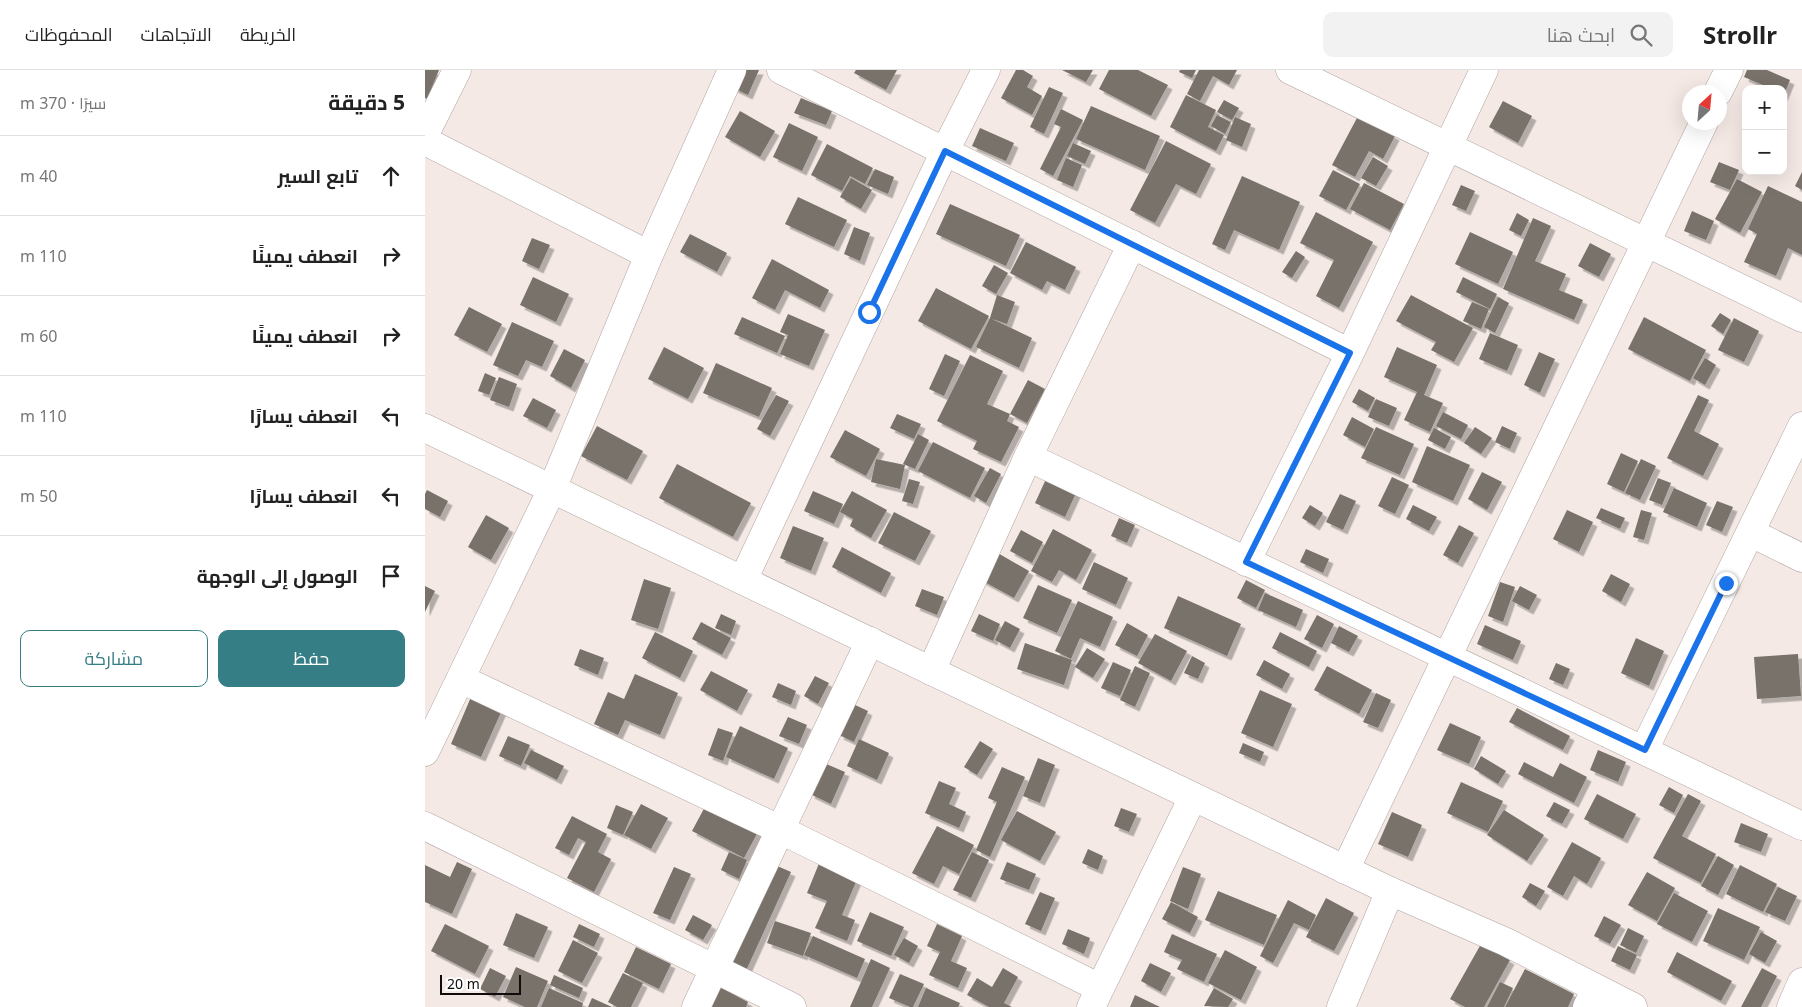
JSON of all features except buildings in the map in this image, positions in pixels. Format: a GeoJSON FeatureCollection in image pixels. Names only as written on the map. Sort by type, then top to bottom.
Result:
{"type":"FeatureCollection","features":[{"type":"Feature","properties":{"kind":"street"},"geometry":{"type":"LineString","coordinates":[[425,134],[457,70]]}},
{"type":"Feature","properties":{"kind":"street"},"geometry":{"type":"LineString","coordinates":[[425,752],[552,489],[649,255],[732,70]]}},
{"type":"Feature","properties":{"kind":"street"},"geometry":{"type":"LineString","coordinates":[[781,70],[1350,353]]}},
{"type":"Feature","properties":{"kind":"street"},"geometry":{"type":"LineString","coordinates":[[743,580],[945,151],[986,70]]}},
{"type":"Feature","properties":{"kind":"street"},"geometry":{"type":"LineString","coordinates":[[1290,70],[1802,318]]}},
{"type":"Feature","properties":{"kind":"street"},"geometry":{"type":"LineString","coordinates":[[1246,562],[1350,353],[1484,70]]}},
{"type":"Feature","properties":{"kind":"street"},"geometry":{"type":"LineString","coordinates":[[1722,85],[1729,70]]}},
{"type":"Feature","properties":{"kind":"street"},"geometry":{"type":"LineString","coordinates":[[1345,870],[1700,130]]}},
{"type":"Feature","properties":{"kind":"street"},"geometry":{"type":"LineString","coordinates":[[425,141],[649,255]]}},
{"type":"Feature","properties":{"kind":"street"},"geometry":{"type":"LineString","coordinates":[[931,671],[1028,457],[1132,244]]}},
{"type":"Feature","properties":{"kind":"street"},"geometry":{"type":"LineString","coordinates":[[1645,750],[1802,426]]}},
{"type":"Feature","properties":{"kind":"street"},"geometry":{"type":"LineString","coordinates":[[425,428],[1345,870],[1506,942],[1592,998],[1633,1007]]}},
{"type":"Feature","properties":{"kind":"street"},"geometry":{"type":"LineString","coordinates":[[1028,457],[1802,826]]}},
{"type":"Feature","properties":{"kind":"street"},"geometry":{"type":"LineString","coordinates":[[1751,533],[1802,558]]}},
{"type":"Feature","properties":{"kind":"street"},"geometry":{"type":"LineString","coordinates":[[696,1007],[870,642]]}},
{"type":"Feature","properties":{"kind":"street"},"geometry":{"type":"LineString","coordinates":[[461,679],[781,830],[1095,998],[1193,797]]}},
{"type":"Feature","properties":{"kind":"street"},"geometry":{"type":"LineString","coordinates":[[425,826],[792,1007]]}},
{"type":"Feature","properties":{"kind":"street"},"geometry":{"type":"LineString","coordinates":[[1341,1007],[1390,891]]}},
{"type":"Feature","properties":{"kind":"street"},"geometry":{"type":"LineString","coordinates":[[1791,1007],[1802,982]]}},
{"type":"Feature","properties":{"kind":"route"},"geometry":{"type":"LineString","coordinates":[[869,312],[945,151],[1350,353],[1246,562],[1645,750],[1726,583]]}}]}
